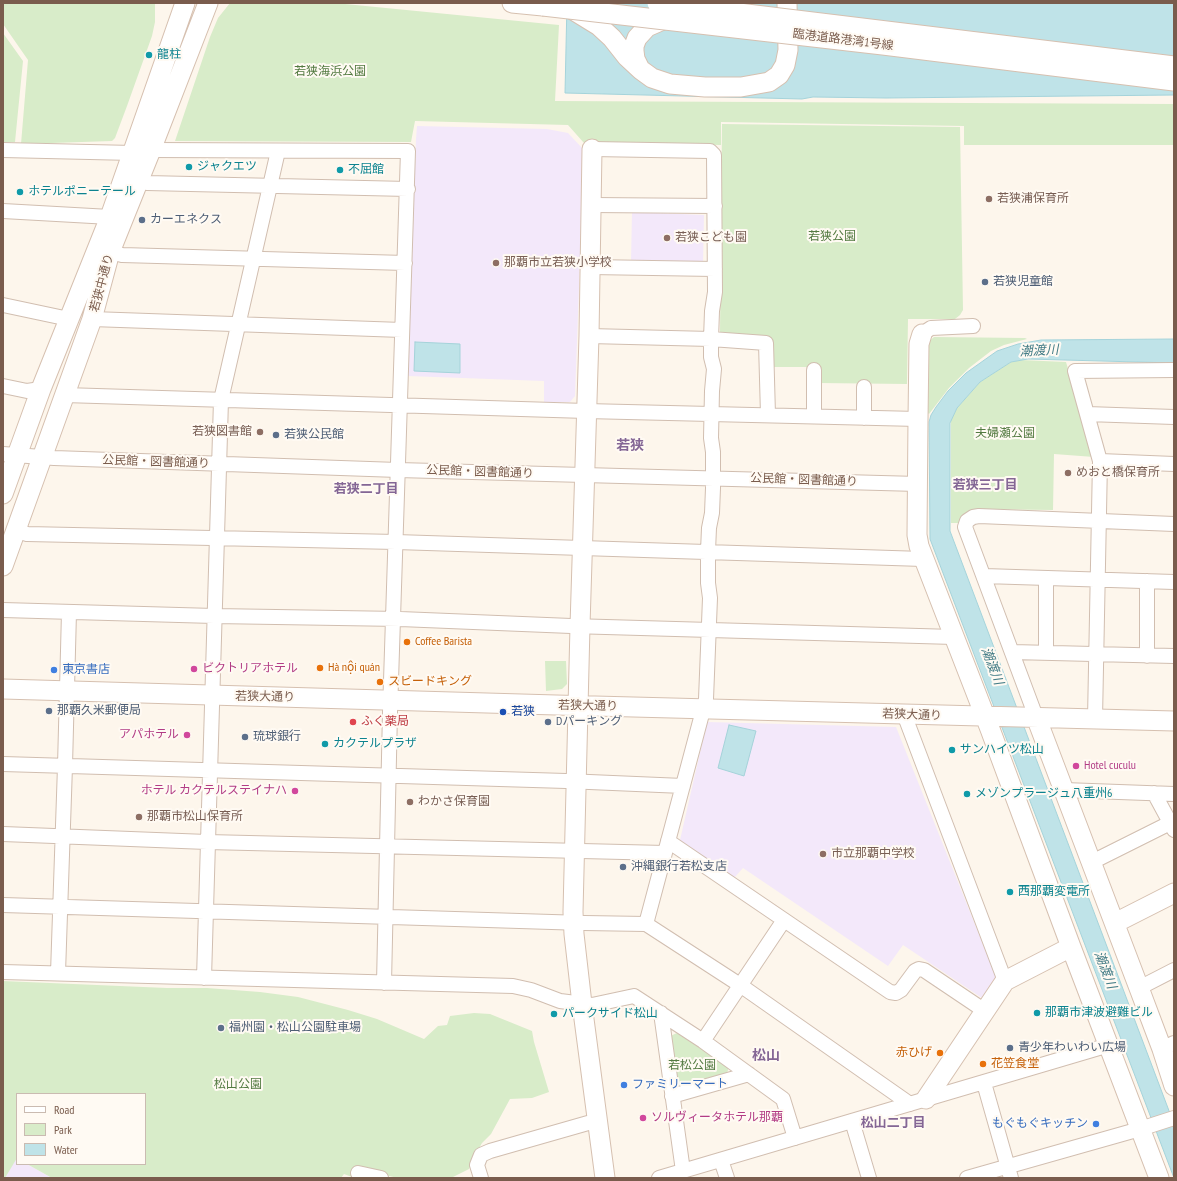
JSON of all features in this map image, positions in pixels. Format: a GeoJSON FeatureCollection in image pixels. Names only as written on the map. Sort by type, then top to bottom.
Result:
{"type":"FeatureCollection","features":[{"type":"Feature","properties":{"kind":"street","name":"若狭中通り"},"geometry":{"type":"LineString","coordinates":[[3,566],[17,531],[92,319],[110,217],[184,3]]}},
{"type":"Feature","properties":{"kind":"street","name":"若狭中通り"},"geometry":{"type":"LineString","coordinates":[[3,494],[10,455],[41,389],[69,319],[138,181],[208,3]]}},
{"type":"Feature","properties":{"kind":"street","name":"臨港道路港湾1号線"},"geometry":{"type":"LineString","coordinates":[[512,3],[573,10],[660,12],[1174,66]]}},
{"type":"Feature","properties":{"kind":"street"},"geometry":{"type":"LineString","coordinates":[[573,10],[592,21],[606,32],[627,57],[652,78],[670,84],[741,87],[769,82],[779,75],[785,65],[788,50],[787,3]]}},
{"type":"Feature","properties":{"kind":"street"},"geometry":{"type":"LineString","coordinates":[[641,70],[635,59],[634,46],[637,38],[660,12]]}},
{"type":"Feature","properties":{"kind":"street","name":"臨港道路港湾1号線"},"geometry":{"type":"LineString","coordinates":[[660,12],[860,42],[1174,81]]}},
{"type":"Feature","properties":{"kind":"street"},"geometry":{"type":"LineString","coordinates":[[605,1178],[573,923],[573,851],[589,336],[592,149],[710,151],[714,155],[715,292],[712,311],[711,339],[711,357],[714,369],[712,391],[713,478],[712,513],[709,528],[708,551],[708,583],[710,598],[706,700],[646,924]]}},
{"type":"Feature","properties":{"kind":"street"},"geometry":{"type":"LineString","coordinates":[[3,150],[133,152]]}},
{"type":"Feature","properties":{"kind":"street"},"geometry":{"type":"LineString","coordinates":[[151,150],[408,151],[408,189],[393,619],[384,983]]}},
{"type":"Feature","properties":{"kind":"street"},"geometry":{"type":"LineString","coordinates":[[204,978],[221,400],[278,151]]}},
{"type":"Feature","properties":{"kind":"street"},"geometry":{"type":"LineString","coordinates":[[138,181],[147,183],[270,187],[408,189]]}},
{"type":"Feature","properties":{"kind":"street"},"geometry":{"type":"LineString","coordinates":[[592,205],[715,206]]}},
{"type":"Feature","properties":{"kind":"street"},"geometry":{"type":"LineString","coordinates":[[3,211],[110,217]]}},
{"type":"Feature","properties":{"kind":"street"},"geometry":{"type":"LineString","coordinates":[[104,250],[122,255],[405,263]]}},
{"type":"Feature","properties":{"kind":"street"},"geometry":{"type":"LineString","coordinates":[[590,267],[715,269]]}},
{"type":"Feature","properties":{"kind":"street"},"geometry":{"type":"LineString","coordinates":[[3,306],[69,319]]}},
{"type":"Feature","properties":{"kind":"street"},"geometry":{"type":"LineString","coordinates":[[92,319],[402,330]]}},
{"type":"Feature","properties":{"kind":"street"},"geometry":{"type":"LineString","coordinates":[[973,326],[931,328],[922,334],[919,344],[917,535],[919,546],[954,637],[990,716],[1071,947],[1159,1178]]}},
{"type":"Feature","properties":{"kind":"street"},"geometry":{"type":"LineString","coordinates":[[589,336],[711,339],[766,343],[768,415]]}},
{"type":"Feature","properties":{"kind":"street"},"geometry":{"type":"LineString","coordinates":[[814,370],[814,416]]}},
{"type":"Feature","properties":{"kind":"street"},"geometry":{"type":"LineString","coordinates":[[1095,719],[1100,461],[1075,371],[1174,370]]}},
{"type":"Feature","properties":{"kind":"street"},"geometry":{"type":"LineString","coordinates":[[3,386],[28,391],[41,389]]}},
{"type":"Feature","properties":{"kind":"street"},"geometry":{"type":"LineString","coordinates":[[864,387],[864,418]]}},
{"type":"Feature","properties":{"kind":"street"},"geometry":{"type":"LineString","coordinates":[[64,395],[586,411],[918,419]]}},
{"type":"Feature","properties":{"kind":"street"},"geometry":{"type":"LineString","coordinates":[[1087,414],[1174,417]]}},
{"type":"Feature","properties":{"kind":"street","name":"公民館・図書館通り"},"geometry":{"type":"LineString","coordinates":[[10,455],[398,470],[918,484]]}},
{"type":"Feature","properties":{"kind":"street"},"geometry":{"type":"LineString","coordinates":[[1100,461],[1174,464]]}},
{"type":"Feature","properties":{"kind":"street"},"geometry":{"type":"LineString","coordinates":[[1174,524],[979,516],[969,518],[966,523],[966,527],[1012,652],[1031,717],[1064,790],[1139,988],[1168,1046],[1174,1086]]}},
{"type":"Feature","properties":{"kind":"street"},"geometry":{"type":"LineString","coordinates":[[17,531],[27,534],[396,542],[923,559]]}},
{"type":"Feature","properties":{"kind":"street"},"geometry":{"type":"LineString","coordinates":[[984,576],[1174,582]]}},
{"type":"Feature","properties":{"kind":"street"},"geometry":{"type":"LineString","coordinates":[[1046,578],[1046,652]]}},
{"type":"Feature","properties":{"kind":"street"},"geometry":{"type":"LineString","coordinates":[[1147,581],[1147,656]]}},
{"type":"Feature","properties":{"kind":"street"},"geometry":{"type":"LineString","coordinates":[[3,610],[393,619],[954,637]]}},
{"type":"Feature","properties":{"kind":"street"},"geometry":{"type":"LineString","coordinates":[[58,973],[66,766],[69,612]]}},
{"type":"Feature","properties":{"kind":"street"},"geometry":{"type":"LineString","coordinates":[[1012,652],[1174,656]]}},
{"type":"Feature","properties":{"kind":"street","name":"若狭大通り"},"geometry":{"type":"LineString","coordinates":[[3,689],[212,696],[1174,721]]}},
{"type":"Feature","properties":{"kind":"street"},"geometry":{"type":"LineString","coordinates":[[904,714],[1005,981]]}},
{"type":"Feature","properties":{"kind":"street"},"geometry":{"type":"LineString","coordinates":[[3,764],[683,786]]}},
{"type":"Feature","properties":{"kind":"street"},"geometry":{"type":"LineString","coordinates":[[1064,790],[1174,794]]}},
{"type":"Feature","properties":{"kind":"street"},"geometry":{"type":"LineString","coordinates":[[1092,862],[1172,827],[1154,793]]}},
{"type":"Feature","properties":{"kind":"street"},"geometry":{"type":"LineString","coordinates":[[3,834],[207,842],[573,851],[666,847],[784,920],[890,992],[896,993],[902,990],[914,971],[919,969],[924,970],[985,1011]]}},
{"type":"Feature","properties":{"kind":"street"},"geometry":{"type":"LineString","coordinates":[[1115,923],[1174,893]]}},
{"type":"Feature","properties":{"kind":"street"},"geometry":{"type":"LineString","coordinates":[[3,905],[646,924],[918,1102]]}},
{"type":"Feature","properties":{"kind":"street"},"geometry":{"type":"LineString","coordinates":[[703,1041],[784,920]]}},
{"type":"Feature","properties":{"kind":"street"},"geometry":{"type":"LineString","coordinates":[[918,1102],[985,1011],[1005,981],[1071,947]]}},
{"type":"Feature","properties":{"kind":"street"},"geometry":{"type":"LineString","coordinates":[[1139,988],[1174,970]]}},
{"type":"Feature","properties":{"kind":"street"},"geometry":{"type":"LineString","coordinates":[[3,972],[513,986],[531,990],[560,1001],[592,1005],[634,996],[703,1041],[783,1099],[795,1138]]}},
{"type":"Feature","properties":{"kind":"street"},"geometry":{"type":"LineString","coordinates":[[661,1013],[682,1171]]}},
{"type":"Feature","properties":{"kind":"street"},"geometry":{"type":"LineString","coordinates":[[659,1178],[1109,1045]]}},
{"type":"Feature","properties":{"kind":"street"},"geometry":{"type":"LineString","coordinates":[[672,1096],[749,1074]]}},
{"type":"Feature","properties":{"kind":"street"},"geometry":{"type":"LineString","coordinates":[[984,1083],[1010,1172]]}},
{"type":"Feature","properties":{"kind":"street"},"geometry":{"type":"LineString","coordinates":[[966,1178],[1010,1172],[1174,1118]]}},
{"type":"Feature","properties":{"kind":"street"},"geometry":{"type":"LineString","coordinates":[[852,1121],[869,1178]]}},
{"type":"Feature","properties":{"kind":"street"},"geometry":{"type":"LineString","coordinates":[[481,1178],[477,1165],[481,1155],[490,1151],[580,1125],[598,1122]]}},
{"type":"Feature","properties":{"kind":"street"},"geometry":{"type":"LineString","coordinates":[[721,1160],[727,1178]]}},
{"type":"Feature","properties":{"kind":"street"},"geometry":{"type":"LineString","coordinates":[[358,1173],[381,1178]]}},
{"type":"Feature","properties":{"kind":"shaded area","name":"那覇市立若狭小学校"},"geometry":{"type":"Polygon","coordinates":[[[417,126],[547,129],[568,133],[584,150],[575,396],[570,402],[544,402],[544,381],[408,376],[417,126]]]}},
{"type":"Feature","properties":{"kind":"shaded area","name":"若狭こども園"},"geometry":{"type":"Polygon","coordinates":[[[632,212],[704,215],[703,264],[631,261],[632,212]]]}},
{"type":"Feature","properties":{"kind":"shaded area","name":"市立那覇中学校"},"geometry":{"type":"Polygon","coordinates":[[[707,722],[896,727],[996,977],[982,998],[903,945],[888,966],[743,868],[734,878],[680,840],[707,722]]]}},
{"type":"Feature","properties":{"kind":"shaded area"},"geometry":{"type":"Polygon","coordinates":[[[16,1158],[16,1165],[29,1165],[52,1178],[5,1178],[16,1158]]]}},
{"type":"Feature","properties":{"kind":"green space"},"geometry":{"type":"Polygon","coordinates":[[[3,3],[155,3],[155,22],[152,36],[115,138],[112,141],[21,144],[28,60],[3,24],[3,3]]]}},
{"type":"Feature","properties":{"kind":"green space","name":"若狭海浜公園"},"geometry":{"type":"Polygon","coordinates":[[[230,3],[335,3],[559,25],[555,101],[1174,104],[1174,145],[964,145],[964,126],[721,122],[721,145],[584,143],[568,125],[415,121],[411,142],[175,141],[210,37],[218,18],[230,3]]]}},
{"type":"Feature","properties":{"kind":"green space"},"geometry":{"type":"Polygon","coordinates":[[[3,33],[23,61],[15,142],[3,142],[3,33]]]}},
{"type":"Feature","properties":{"kind":"green space","name":"若狭公園"},"geometry":{"type":"Polygon","coordinates":[[[722,124],[960,127],[963,310],[955,319],[908,319],[907,384],[818,383],[818,367],[769,367],[768,338],[727,336],[720,333],[722,124]]]}},
{"type":"Feature","properties":{"kind":"green space"},"geometry":{"type":"Polygon","coordinates":[[[934,337],[1027,339],[1004,345],[991,351],[969,368],[949,388],[929,414],[928,342],[934,337]]]}},
{"type":"Feature","properties":{"kind":"green space","name":"夫婦瀬公園"},"geometry":{"type":"Polygon","coordinates":[[[1021,360],[1066,362],[1094,457],[1054,454],[1053,510],[973,509],[965,514],[961,523],[951,523],[951,420],[957,408],[980,382],[1011,362],[1021,360]]]}},
{"type":"Feature","properties":{"kind":"green space"},"geometry":{"type":"Polygon","coordinates":[[[545,661],[566,661],[567,684],[562,689],[546,691],[545,661]]]}},
{"type":"Feature","properties":{"kind":"green space","name":"松山公園"},"geometry":{"type":"Polygon","coordinates":[[[3,981],[167,988],[207,988],[260,992],[298,997],[377,1019],[424,1039],[438,1026],[447,1025],[450,1016],[474,1013],[490,1014],[532,1031],[549,1092],[532,1098],[510,1099],[491,1134],[482,1143],[469,1169],[451,1178],[398,1178],[358,1169],[352,1177],[344,1174],[341,1178],[52,1178],[29,1165],[146,1165],[146,1093],[16,1093],[16,1160],[5,1178],[3,1178],[3,981]]]}},
{"type":"Feature","properties":{"kind":"green space","name":"若松公園"},"geometry":{"type":"Polygon","coordinates":[[[677,1033],[729,1067],[726,1076],[683,1090],[675,1084],[668,1037],[677,1033]]]}},
{"type":"Feature","properties":{"kind":"water"},"geometry":{"type":"Polygon","coordinates":[[[567,3],[1174,3],[1174,95],[886,98],[813,97],[802,99],[565,93],[567,3]]]}},
{"type":"Feature","properties":{"kind":"water","name":"潮渡川"},"geometry":{"type":"Polygon","coordinates":[[[1174,339],[1174,363],[1028,359],[1011,362],[980,382],[957,408],[950,423],[950,531],[1174,1124],[1174,1178],[930,539],[929,422],[931,415],[948,391],[966,373],[997,351],[1018,344],[1041,340],[1174,339]]]}},
{"type":"Feature","properties":{"kind":"water"},"geometry":{"type":"Polygon","coordinates":[[[415,342],[460,344],[460,373],[414,371],[415,342]]]}},
{"type":"Feature","properties":{"kind":"water"},"geometry":{"type":"Polygon","coordinates":[[[729,725],[756,731],[744,776],[718,768],[729,725]]]}},
{"type":"Feature","properties":{"kind":"place","name":"龍柱"},"geometry":{"type":"Point","coordinates":[149,55]}},
{"type":"Feature","properties":{"kind":"place","name":"ジャクエツ"},"geometry":{"type":"Point","coordinates":[189,167]}},
{"type":"Feature","properties":{"kind":"place","name":"不屈館"},"geometry":{"type":"Point","coordinates":[340,170]}},
{"type":"Feature","properties":{"kind":"place","name":"ホテルポニーテール"},"geometry":{"type":"Point","coordinates":[20,192]}},
{"type":"Feature","properties":{"kind":"place","name":"若狭浦保育所"},"geometry":{"type":"Point","coordinates":[989,199]}},
{"type":"Feature","properties":{"kind":"place","name":"カーエネクス"},"geometry":{"type":"Point","coordinates":[142,220]}},
{"type":"Feature","properties":{"kind":"place","name":"若狭こども園"},"geometry":{"type":"Point","coordinates":[667,238]}},
{"type":"Feature","properties":{"kind":"place","name":"那覇市立若狭小学校"},"geometry":{"type":"Point","coordinates":[496,263]}},
{"type":"Feature","properties":{"kind":"place","name":"若狭児童館"},"geometry":{"type":"Point","coordinates":[985,282]}},
{"type":"Feature","properties":{"kind":"place","name":"若狭図書館"},"geometry":{"type":"Point","coordinates":[260,432]}},
{"type":"Feature","properties":{"kind":"place","name":"若狭公民館"},"geometry":{"type":"Point","coordinates":[276,435]}},
{"type":"Feature","properties":{"kind":"place","name":"めおと橋保育所"},"geometry":{"type":"Point","coordinates":[1068,473]}},
{"type":"Feature","properties":{"kind":"place","name":"Coffee Barista"},"geometry":{"type":"Point","coordinates":[407,642]}},
{"type":"Feature","properties":{"kind":"place","name":"Hà nội quán"},"geometry":{"type":"Point","coordinates":[320,668]}},
{"type":"Feature","properties":{"kind":"place","name":"ビクトリアホテル"},"geometry":{"type":"Point","coordinates":[194,669]}},
{"type":"Feature","properties":{"kind":"place","name":"東京書店"},"geometry":{"type":"Point","coordinates":[54,670]}},
{"type":"Feature","properties":{"kind":"place","name":"スビードキング"},"geometry":{"type":"Point","coordinates":[380,682]}},
{"type":"Feature","properties":{"kind":"place","name":"那覇久米郵便局"},"geometry":{"type":"Point","coordinates":[49,711]}},
{"type":"Feature","properties":{"kind":"place","name":"若狭"},"geometry":{"type":"Point","coordinates":[503,712]}},
{"type":"Feature","properties":{"kind":"place","name":"ふく薬局"},"geometry":{"type":"Point","coordinates":[353,722]}},
{"type":"Feature","properties":{"kind":"place","name":"Dパーキング"},"geometry":{"type":"Point","coordinates":[548,722]}},
{"type":"Feature","properties":{"kind":"place","name":"アパホテル"},"geometry":{"type":"Point","coordinates":[187,735]}},
{"type":"Feature","properties":{"kind":"place","name":"琉球銀行"},"geometry":{"type":"Point","coordinates":[245,737]}},
{"type":"Feature","properties":{"kind":"place","name":"カクテルプラザ"},"geometry":{"type":"Point","coordinates":[325,744]}},
{"type":"Feature","properties":{"kind":"place","name":"サンハイツ松山"},"geometry":{"type":"Point","coordinates":[952,750]}},
{"type":"Feature","properties":{"kind":"place","name":"Hotel cuculu"},"geometry":{"type":"Point","coordinates":[1076,766]}},
{"type":"Feature","properties":{"kind":"place","name":"ホテル カクテルステイナハ"},"geometry":{"type":"Point","coordinates":[295,791]}},
{"type":"Feature","properties":{"kind":"place","name":"メゾンプラージュ八重州6"},"geometry":{"type":"Point","coordinates":[967,794]}},
{"type":"Feature","properties":{"kind":"place","name":"わかさ保育園"},"geometry":{"type":"Point","coordinates":[410,802]}},
{"type":"Feature","properties":{"kind":"place","name":"那覇市松山保育所"},"geometry":{"type":"Point","coordinates":[139,817]}},
{"type":"Feature","properties":{"kind":"place","name":"市立那覇中学校"},"geometry":{"type":"Point","coordinates":[823,854]}},
{"type":"Feature","properties":{"kind":"place","name":"沖縄銀行若松支店"},"geometry":{"type":"Point","coordinates":[623,867]}},
{"type":"Feature","properties":{"kind":"place","name":"西那覇変電所"},"geometry":{"type":"Point","coordinates":[1010,892]}},
{"type":"Feature","properties":{"kind":"place","name":"那覇市津波避難ビル"},"geometry":{"type":"Point","coordinates":[1037,1013]}},
{"type":"Feature","properties":{"kind":"place","name":"パークサイド松山"},"geometry":{"type":"Point","coordinates":[554,1014]}},
{"type":"Feature","properties":{"kind":"place","name":"福州園・松山公園駐車場"},"geometry":{"type":"Point","coordinates":[221,1028]}},
{"type":"Feature","properties":{"kind":"place","name":"青少年わいわい広場"},"geometry":{"type":"Point","coordinates":[1010,1048]}},
{"type":"Feature","properties":{"kind":"place","name":"赤ひげ"},"geometry":{"type":"Point","coordinates":[940,1053]}},
{"type":"Feature","properties":{"kind":"place","name":"花笠食堂"},"geometry":{"type":"Point","coordinates":[983,1064]}},
{"type":"Feature","properties":{"kind":"place","name":"ファミリーマート"},"geometry":{"type":"Point","coordinates":[624,1085]}},
{"type":"Feature","properties":{"kind":"place","name":"ソルヴィータホテル那覇"},"geometry":{"type":"Point","coordinates":[643,1118]}},
{"type":"Feature","properties":{"kind":"place","name":"もぐもぐキッチン"},"geometry":{"type":"Point","coordinates":[1096,1124]}},
{"type":"Feature","properties":{"kind":"district","name":"若狭"},"geometry":{"type":"Point","coordinates":[630,446]}},
{"type":"Feature","properties":{"kind":"district","name":"若狭三丁目"},"geometry":{"type":"Point","coordinates":[985,485]}},
{"type":"Feature","properties":{"kind":"district","name":"若狭二丁目"},"geometry":{"type":"Point","coordinates":[366,489]}},
{"type":"Feature","properties":{"kind":"district","name":"松山"},"geometry":{"type":"Point","coordinates":[766,1056]}},
{"type":"Feature","properties":{"kind":"district","name":"松山二丁目"},"geometry":{"type":"Point","coordinates":[893,1123]}}]}
